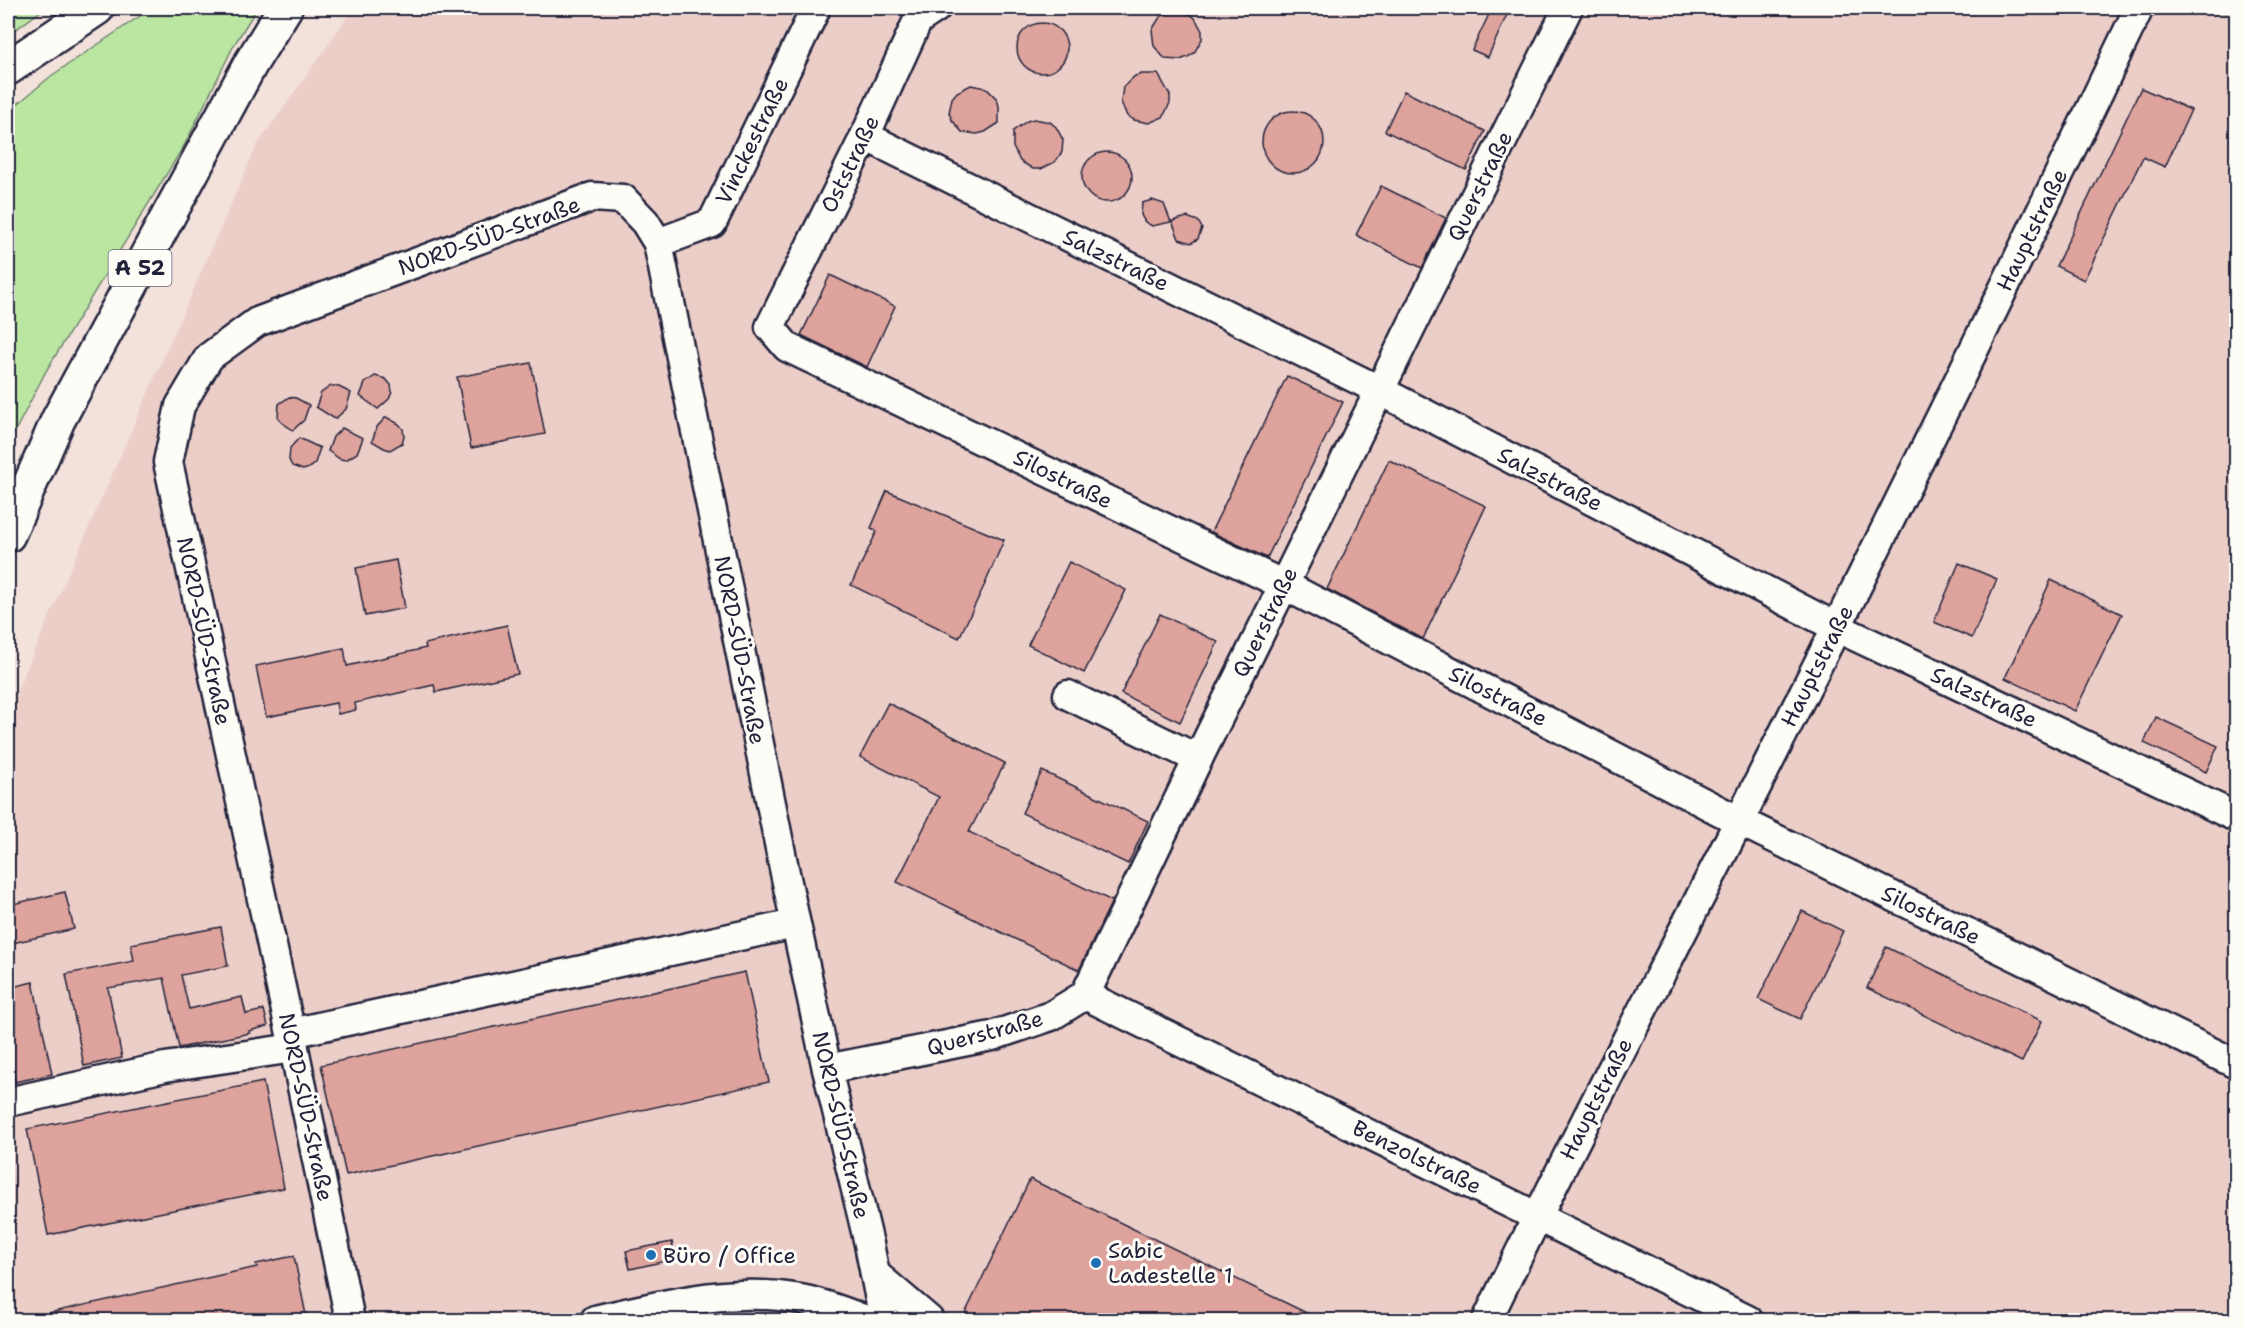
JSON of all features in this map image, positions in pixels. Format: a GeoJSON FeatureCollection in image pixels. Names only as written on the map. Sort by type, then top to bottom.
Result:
{"type":"FeatureCollection","features":[{"type":"Feature","properties":{"kind":"highway"},"geometry":{"type":"LineString","coordinates":[[8,68],[98,8]]}},
{"type":"Feature","properties":{"kind":"highway","name":"A 52"},"geometry":{"type":"LineString","coordinates":[[8,535],[58,420],[251,63],[285,8]]}},
{"type":"Feature","properties":{"kind":"lane","name":"Vinckestraße"},"geometry":{"type":"LineString","coordinates":[[658,243],[712,223],[816,8]]}},
{"type":"Feature","properties":{"kind":"lane","name":"Oststraße"},"geometry":{"type":"LineString","coordinates":[[770,327],[865,136],[918,20],[936,8]]}},
{"type":"Feature","properties":{"kind":"lane","name":"Querstraße"},"geometry":{"type":"LineString","coordinates":[[826,1069],[992,1036],[1051,1016],[1085,995],[1198,759],[1568,8]]}},
{"type":"Feature","properties":{"kind":"lane","name":"Hauptstraße"},"geometry":{"type":"LineString","coordinates":[[1486,1320],[1537,1215],[1836,627],[2139,8]]}},
{"type":"Feature","properties":{"kind":"lane","name":"Salzstraße"},"geometry":{"type":"LineString","coordinates":[[865,136],[1379,390],[1836,627],[2236,817]]}},
{"type":"Feature","properties":{"kind":"lane","name":"NORD-SÜD-Straße"},"geometry":{"type":"LineString","coordinates":[[350,1320],[168,462],[180,406],[209,357],[257,322],[592,197],[622,199],[645,222],[658,243],[795,924],[884,1320]]}},
{"type":"Feature","properties":{"kind":"lane","name":"Silostraße"},"geometry":{"type":"LineString","coordinates":[[770,327],[787,347],[1284,585],[1739,821],[2234,1057]]}},
{"type":"Feature","properties":{"kind":"lane"},"geometry":{"type":"LineString","coordinates":[[1068,695],[1198,759]]}},
{"type":"Feature","properties":{"kind":"lane"},"geometry":{"type":"LineString","coordinates":[[8,1102],[292,1041],[795,924]]}},
{"type":"Feature","properties":{"kind":"lane","name":"Benzolstraße"},"geometry":{"type":"LineString","coordinates":[[1085,995],[1748,1320]]}},
{"type":"Feature","properties":{"kind":"lane"},"geometry":{"type":"LineString","coordinates":[[875,1274],[929,1320]]}},
{"type":"Feature","properties":{"kind":"lane"},"geometry":{"type":"LineString","coordinates":[[595,1320],[675,1302],[753,1293],[800,1299],[866,1320]]}},
{"type":"Feature","properties":{"kind":"shaded area"},"geometry":{"type":"Polygon","coordinates":[[[354,8],[2236,8],[2236,1320],[8,1320],[8,711],[257,145],[354,8]]]}},
{"type":"Feature","properties":{"kind":"green space"},"geometry":{"type":"Polygon","coordinates":[[[8,8],[45,8],[8,35],[8,8]]]}},
{"type":"Feature","properties":{"kind":"green space"},"geometry":{"type":"Polygon","coordinates":[[[152,8],[257,8],[234,45],[185,144],[46,371],[8,445],[8,112],[51,76],[152,8]]]}},
{"type":"Feature","properties":{"kind":"building"},"geometry":{"type":"Polygon","coordinates":[[[1492,8],[1510,8],[1488,57],[1472,50],[1492,8]]]}},
{"type":"Feature","properties":{"kind":"building"},"geometry":{"type":"Polygon","coordinates":[[[1174,10],[1189,13],[1195,18],[1202,31],[1202,39],[1194,53],[1180,60],[1165,59],[1154,46],[1152,30],[1160,17],[1174,10]]]}},
{"type":"Feature","properties":{"kind":"building"},"geometry":{"type":"Polygon","coordinates":[[[1042,23],[1060,30],[1067,48],[1060,66],[1042,73],[1024,66],[1017,48],[1024,30],[1042,23]]]}},
{"type":"Feature","properties":{"kind":"building"},"geometry":{"type":"Polygon","coordinates":[[[1158,74],[1170,95],[1170,103],[1163,117],[1149,123],[1127,116],[1121,102],[1123,87],[1135,76],[1158,74]]]}},
{"type":"Feature","properties":{"kind":"building"},"geometry":{"type":"Polygon","coordinates":[[[971,85],[986,88],[997,99],[999,106],[999,123],[977,134],[962,132],[949,113],[952,98],[957,92],[971,85]]]}},
{"type":"Feature","properties":{"kind":"building"},"geometry":{"type":"Polygon","coordinates":[[[2141,88],[2191,110],[2165,167],[2143,157],[2084,280],[2056,266],[2141,88]]]}},
{"type":"Feature","properties":{"kind":"building"},"geometry":{"type":"Polygon","coordinates":[[[1404,91],[1485,131],[1466,170],[1385,131],[1404,91]]]}},
{"type":"Feature","properties":{"kind":"building"},"geometry":{"type":"Polygon","coordinates":[[[1293,111],[1310,116],[1315,120],[1319,125],[1324,142],[1319,159],[1315,164],[1310,168],[1293,173],[1276,168],[1271,164],[1267,159],[1262,142],[1267,125],[1271,120],[1276,116],[1293,111]]]}},
{"type":"Feature","properties":{"kind":"building"},"geometry":{"type":"Polygon","coordinates":[[[1034,119],[1050,122],[1056,127],[1063,140],[1062,152],[1055,162],[1041,169],[1033,169],[1020,161],[1013,147],[1013,131],[1034,119]]]}},
{"type":"Feature","properties":{"kind":"building"},"geometry":{"type":"Polygon","coordinates":[[[1107,152],[1125,159],[1132,177],[1125,195],[1107,202],[1089,195],[1082,177],[1089,159],[1107,152]]]}},
{"type":"Feature","properties":{"kind":"building"},"geometry":{"type":"Polygon","coordinates":[[[1381,186],[1446,218],[1422,268],[1356,235],[1381,186]]]}},
{"type":"Feature","properties":{"kind":"building"},"geometry":{"type":"Polygon","coordinates":[[[1152,200],[1164,204],[1171,222],[1152,226],[1145,222],[1141,215],[1142,203],[1152,200]]]}},
{"type":"Feature","properties":{"kind":"building"},"geometry":{"type":"Polygon","coordinates":[[[1187,217],[1198,221],[1202,228],[1198,239],[1191,243],[1179,239],[1172,221],[1187,217]]]}},
{"type":"Feature","properties":{"kind":"building"},"geometry":{"type":"Polygon","coordinates":[[[830,275],[895,306],[867,367],[801,335],[830,275]]]}},
{"type":"Feature","properties":{"kind":"building"},"geometry":{"type":"Polygon","coordinates":[[[531,363],[545,434],[471,448],[457,377],[531,363]]]}},
{"type":"Feature","properties":{"kind":"building"},"geometry":{"type":"Polygon","coordinates":[[[375,376],[386,379],[391,385],[392,392],[389,399],[378,409],[360,396],[365,383],[375,376]]]}},
{"type":"Feature","properties":{"kind":"building"},"geometry":{"type":"Polygon","coordinates":[[[1287,376],[1343,402],[1267,558],[1211,532],[1287,376]]]}},
{"type":"Feature","properties":{"kind":"building"},"geometry":{"type":"Polygon","coordinates":[[[331,386],[337,386],[351,393],[346,409],[335,419],[316,407],[321,393],[331,386]]]}},
{"type":"Feature","properties":{"kind":"building"},"geometry":{"type":"Polygon","coordinates":[[[289,397],[309,405],[304,420],[293,430],[281,422],[278,417],[279,404],[289,397]]]}},
{"type":"Feature","properties":{"kind":"building"},"geometry":{"type":"Polygon","coordinates":[[[386,417],[399,424],[404,436],[402,443],[390,450],[372,441],[377,427],[386,417]]]}},
{"type":"Feature","properties":{"kind":"building"},"geometry":{"type":"Polygon","coordinates":[[[342,428],[363,438],[357,453],[346,460],[328,451],[333,437],[342,428]]]}},
{"type":"Feature","properties":{"kind":"building"},"geometry":{"type":"Polygon","coordinates":[[[299,438],[320,448],[315,463],[303,470],[292,466],[289,460],[290,448],[299,438]]]}},
{"type":"Feature","properties":{"kind":"building"},"geometry":{"type":"Polygon","coordinates":[[[1389,460],[1486,506],[1423,639],[1327,589],[1389,460]]]}},
{"type":"Feature","properties":{"kind":"building"},"geometry":{"type":"Polygon","coordinates":[[[887,491],[1004,540],[959,638],[851,585],[877,531],[871,528],[887,491]]]}},
{"type":"Feature","properties":{"kind":"building"},"geometry":{"type":"Polygon","coordinates":[[[396,560],[405,608],[365,616],[356,568],[396,560]]]}},
{"type":"Feature","properties":{"kind":"building"},"geometry":{"type":"Polygon","coordinates":[[[1069,562],[1126,590],[1084,673],[1028,645],[1069,562]]]}},
{"type":"Feature","properties":{"kind":"building"},"geometry":{"type":"Polygon","coordinates":[[[1959,563],[1997,579],[1972,638],[1934,622],[1959,563]]]}},
{"type":"Feature","properties":{"kind":"building"},"geometry":{"type":"Polygon","coordinates":[[[2051,580],[2122,614],[2075,711],[2005,678],[2051,580]]]}},
{"type":"Feature","properties":{"kind":"building"},"geometry":{"type":"Polygon","coordinates":[[[1160,614],[1218,642],[1180,722],[1121,694],[1160,614]]]}},
{"type":"Feature","properties":{"kind":"building"},"geometry":{"type":"Polygon","coordinates":[[[507,625],[518,674],[436,692],[434,685],[355,703],[356,710],[338,714],[336,703],[266,717],[256,666],[344,648],[347,666],[426,648],[425,644],[507,625]]]}},
{"type":"Feature","properties":{"kind":"building"},"geometry":{"type":"Polygon","coordinates":[[[888,703],[1005,763],[969,832],[1112,901],[1079,970],[897,882],[939,797],[860,757],[888,703]]]}},
{"type":"Feature","properties":{"kind":"building"},"geometry":{"type":"Polygon","coordinates":[[[2156,717],[2218,746],[2206,772],[2144,743],[2156,717]]]}},
{"type":"Feature","properties":{"kind":"building"},"geometry":{"type":"Polygon","coordinates":[[[1042,771],[1148,821],[1128,864],[1022,813],[1042,771]]]}},
{"type":"Feature","properties":{"kind":"building"},"geometry":{"type":"Polygon","coordinates":[[[65,892],[74,929],[8,944],[8,905],[65,892]]]}},
{"type":"Feature","properties":{"kind":"building"},"geometry":{"type":"Polygon","coordinates":[[[1802,911],[1843,931],[1800,1019],[1758,999],[1802,911]]]}},
{"type":"Feature","properties":{"kind":"building"},"geometry":{"type":"Polygon","coordinates":[[[221,927],[228,966],[181,975],[189,1009],[242,997],[246,1014],[264,1010],[268,1026],[249,1031],[250,1033],[179,1048],[164,978],[108,988],[122,1058],[84,1066],[66,974],[134,961],[131,944],[221,927]]]}},
{"type":"Feature","properties":{"kind":"building"},"geometry":{"type":"Polygon","coordinates":[[[1886,947],[2042,1021],[2022,1062],[1867,988],[1886,947]]]}},
{"type":"Feature","properties":{"kind":"building"},"geometry":{"type":"Polygon","coordinates":[[[745,972],[769,1082],[346,1175],[321,1065],[745,972]]]}},
{"type":"Feature","properties":{"kind":"building"},"geometry":{"type":"Polygon","coordinates":[[[33,982],[52,1074],[15,1082],[8,1047],[8,988],[33,982]]]}},
{"type":"Feature","properties":{"kind":"building"},"geometry":{"type":"Polygon","coordinates":[[[263,1082],[284,1188],[48,1235],[27,1129],[263,1082]]]}},
{"type":"Feature","properties":{"kind":"building","name":"Sabic Ladestelle 1"},"geometry":{"type":"Polygon","coordinates":[[[1030,1179],[1084,1205],[1321,1320],[962,1320],[1030,1179]]]}},
{"type":"Feature","properties":{"kind":"building","name":"Büro / Office"},"geometry":{"type":"Polygon","coordinates":[[[672,1242],[675,1259],[630,1269],[626,1251],[672,1242]]]}},
{"type":"Feature","properties":{"kind":"building"},"geometry":{"type":"Polygon","coordinates":[[[294,1256],[307,1320],[48,1320],[48,1313],[257,1267],[256,1264],[294,1256]]]}},
{"type":"Feature","properties":{"kind":"place","name":"Büro / Office"},"geometry":{"type":"Point","coordinates":[651,1255]}},
{"type":"Feature","properties":{"kind":"place","name":"Sabic Ladestelle 1"},"geometry":{"type":"Point","coordinates":[1096,1263]}}]}
